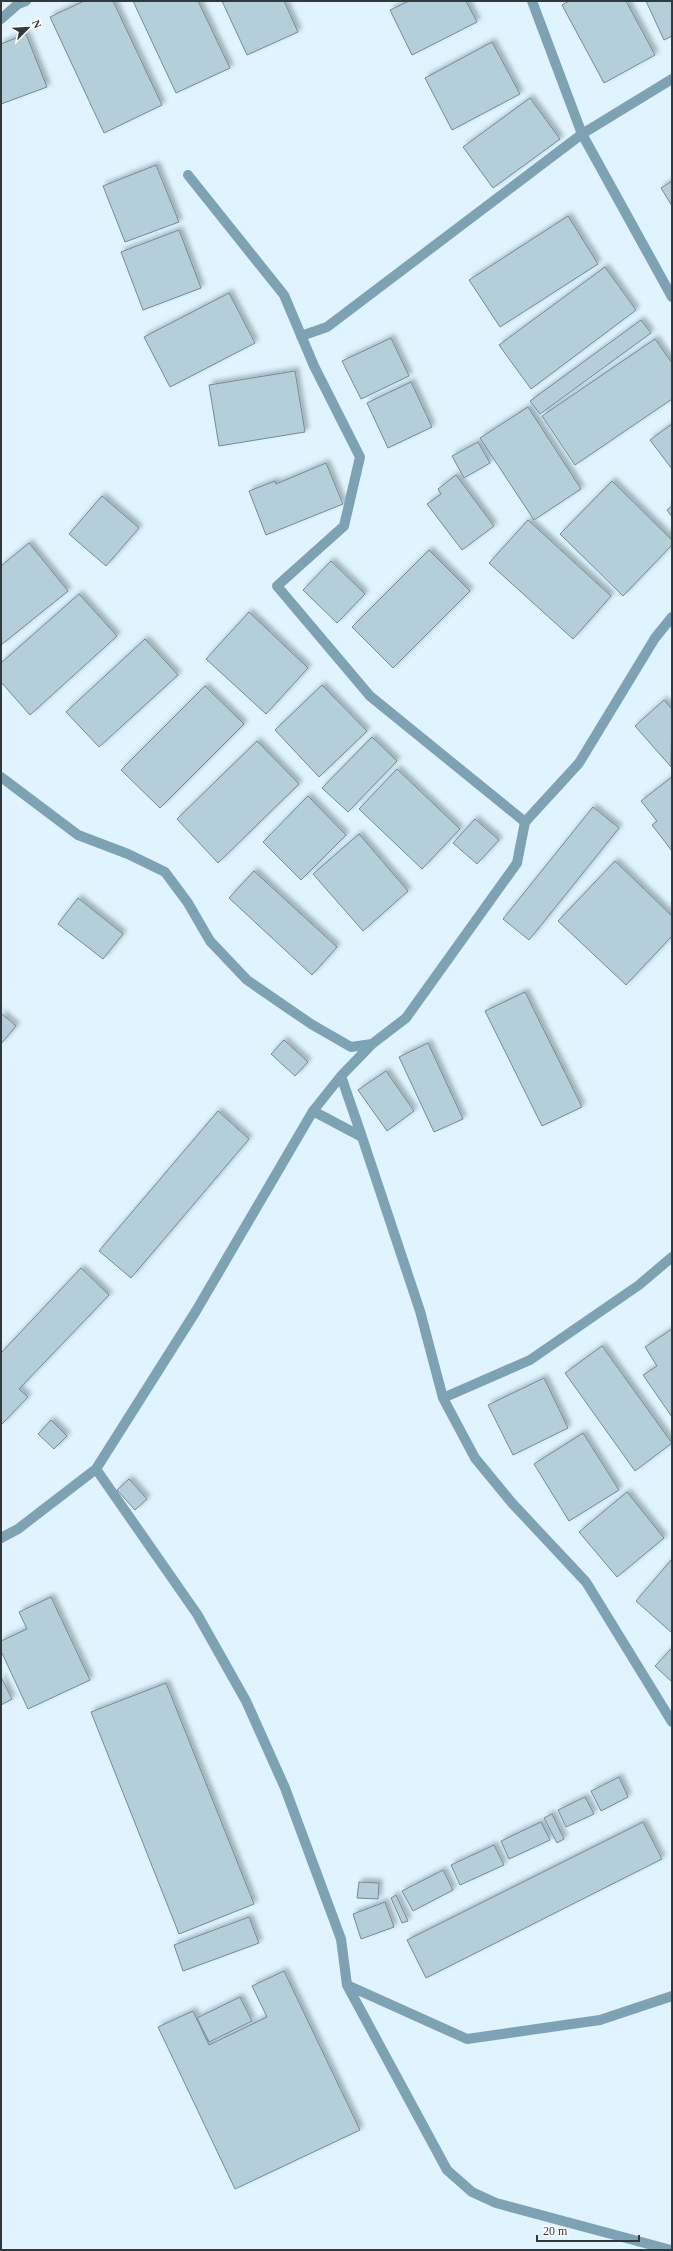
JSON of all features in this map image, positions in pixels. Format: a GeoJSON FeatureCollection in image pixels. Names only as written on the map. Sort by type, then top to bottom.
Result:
{"type":"FeatureCollection","features":[{"type":"Feature","properties":{"kind":"street"},"geometry":{"type":"LineString","coordinates":[[532,1],[582,134],[672,297]]}},
{"type":"Feature","properties":{"kind":"street"},"geometry":{"type":"LineString","coordinates":[[1,19],[20,2]]}},
{"type":"Feature","properties":{"kind":"street"},"geometry":{"type":"LineString","coordinates":[[302,336],[327,327],[582,134],[672,78]]}},
{"type":"Feature","properties":{"kind":"street"},"geometry":{"type":"LineString","coordinates":[[188,175],[284,295],[360,457],[344,526],[277,586],[370,696],[525,822]]}},
{"type":"Feature","properties":{"kind":"street"},"geometry":{"type":"LineString","coordinates":[[1,1538],[18,1529],[96,1469],[196,1310],[313,1111],[341,1076],[372,1044],[406,1018],[517,863],[525,822],[579,763],[655,638],[672,617]]}},
{"type":"Feature","properties":{"kind":"street"},"geometry":{"type":"LineString","coordinates":[[1,777],[78,835],[128,854],[164,872],[188,903],[210,941],[247,980],[311,1024],[351,1047],[372,1044]]}},
{"type":"Feature","properties":{"kind":"street"},"geometry":{"type":"LineString","coordinates":[[341,1076],[420,1311],[443,1398],[475,1458],[512,1503],[586,1582],[672,1722]]}},
{"type":"Feature","properties":{"kind":"street"},"geometry":{"type":"LineString","coordinates":[[313,1111],[362,1137]]}},
{"type":"Feature","properties":{"kind":"street"},"geometry":{"type":"LineString","coordinates":[[443,1398],[530,1360],[639,1285],[672,1257]]}},
{"type":"Feature","properties":{"kind":"street"},"geometry":{"type":"LineString","coordinates":[[96,1469],[197,1614],[246,1701],[285,1788],[341,1939],[347,1985],[447,2170],[472,2192],[496,2203],[671,2250]]}},
{"type":"Feature","properties":{"kind":"street"},"geometry":{"type":"LineString","coordinates":[[347,1985],[467,2039],[600,2020],[672,1996]]}},
{"type":"Feature","properties":{"kind":"building"},"geometry":{"type":"Polygon","coordinates":[[[84,1],[113,1],[162,105],[104,133],[50,17],[84,1]]]}},
{"type":"Feature","properties":{"kind":"building"},"geometry":{"type":"Polygon","coordinates":[[[133,1],[198,1],[230,68],[176,93],[133,1]]]}},
{"type":"Feature","properties":{"kind":"building"},"geometry":{"type":"Polygon","coordinates":[[[222,1],[284,1],[298,32],[247,55],[222,1]]]}},
{"type":"Feature","properties":{"kind":"building"},"geometry":{"type":"Polygon","coordinates":[[[409,1],[466,1],[477,22],[412,55],[390,10],[409,1]]]}},
{"type":"Feature","properties":{"kind":"building"},"geometry":{"type":"Polygon","coordinates":[[[569,1],[626,1],[655,55],[604,83],[562,5],[569,1]]]}},
{"type":"Feature","properties":{"kind":"building"},"geometry":{"type":"Polygon","coordinates":[[[646,1],[672,1],[672,36],[664,40],[646,1]]]}},
{"type":"Feature","properties":{"kind":"building"},"geometry":{"type":"Polygon","coordinates":[[[26,34],[47,87],[1,104],[1,44],[26,34]]]}},
{"type":"Feature","properties":{"kind":"building"},"geometry":{"type":"Polygon","coordinates":[[[492,42],[520,94],[452,130],[425,78],[492,42]]]}},
{"type":"Feature","properties":{"kind":"building"},"geometry":{"type":"Polygon","coordinates":[[[530,98],[560,139],[493,188],[463,147],[530,98]]]}},
{"type":"Feature","properties":{"kind":"building"},"geometry":{"type":"Polygon","coordinates":[[[156,165],[179,222],[125,242],[103,186],[156,165]]]}},
{"type":"Feature","properties":{"kind":"building"},"geometry":{"type":"Polygon","coordinates":[[[672,181],[672,206],[661,188],[672,181]]]}},
{"type":"Feature","properties":{"kind":"building"},"geometry":{"type":"Polygon","coordinates":[[[568,216],[598,264],[500,327],[469,280],[568,216]]]}},
{"type":"Feature","properties":{"kind":"building"},"geometry":{"type":"Polygon","coordinates":[[[179,230],[201,288],[143,310],[121,252],[179,230]]]}},
{"type":"Feature","properties":{"kind":"building"},"geometry":{"type":"Polygon","coordinates":[[[605,267],[636,310],[531,389],[499,345],[605,267]]]}},
{"type":"Feature","properties":{"kind":"building"},"geometry":{"type":"Polygon","coordinates":[[[229,293],[255,343],[170,387],[144,337],[229,293]]]}},
{"type":"Feature","properties":{"kind":"building"},"geometry":{"type":"Polygon","coordinates":[[[641,320],[651,333],[540,414],[530,401],[641,320]]]}},
{"type":"Feature","properties":{"kind":"building"},"geometry":{"type":"Polygon","coordinates":[[[391,338],[409,376],[361,399],[342,361],[391,338]]]}},
{"type":"Feature","properties":{"kind":"building"},"geometry":{"type":"Polygon","coordinates":[[[655,339],[672,363],[672,399],[575,465],[542,416],[655,339]]]}},
{"type":"Feature","properties":{"kind":"building"},"geometry":{"type":"Polygon","coordinates":[[[295,371],[305,432],[219,446],[209,385],[295,371]]]}},
{"type":"Feature","properties":{"kind":"building"},"geometry":{"type":"Polygon","coordinates":[[[411,382],[432,427],[388,448],[367,403],[411,382]]]}},
{"type":"Feature","properties":{"kind":"building"},"geometry":{"type":"Polygon","coordinates":[[[528,407],[581,489],[534,520],[480,438],[528,407]]]}},
{"type":"Feature","properties":{"kind":"building"},"geometry":{"type":"Polygon","coordinates":[[[672,424],[672,469],[650,440],[672,424]]]}},
{"type":"Feature","properties":{"kind":"building"},"geometry":{"type":"Polygon","coordinates":[[[478,442],[490,463],[464,478],[452,456],[478,442]]]}},
{"type":"Feature","properties":{"kind":"building"},"geometry":{"type":"Polygon","coordinates":[[[326,463],[343,504],[266,535],[249,491],[275,481],[276,484],[326,463]]]}},
{"type":"Feature","properties":{"kind":"building"},"geometry":{"type":"Polygon","coordinates":[[[456,475],[494,526],[462,550],[427,504],[441,494],[438,489],[456,475]]]}},
{"type":"Feature","properties":{"kind":"building"},"geometry":{"type":"Polygon","coordinates":[[[612,481],[672,540],[672,545],[623,596],[560,534],[612,481]]]}},
{"type":"Feature","properties":{"kind":"building"},"geometry":{"type":"Polygon","coordinates":[[[102,496],[139,528],[106,566],[69,534],[102,496]]]}},
{"type":"Feature","properties":{"kind":"building"},"geometry":{"type":"Polygon","coordinates":[[[672,506],[672,517],[667,510],[672,506]]]}},
{"type":"Feature","properties":{"kind":"building"},"geometry":{"type":"Polygon","coordinates":[[[528,520],[611,596],[573,639],[489,563],[528,520]]]}},
{"type":"Feature","properties":{"kind":"building"},"geometry":{"type":"Polygon","coordinates":[[[29,543],[68,591],[1,645],[1,566],[29,543]]]}},
{"type":"Feature","properties":{"kind":"building"},"geometry":{"type":"Polygon","coordinates":[[[429,550],[470,591],[393,668],[352,627],[429,550]]]}},
{"type":"Feature","properties":{"kind":"building"},"geometry":{"type":"Polygon","coordinates":[[[331,561],[365,594],[337,623],[303,590],[331,561]]]}},
{"type":"Feature","properties":{"kind":"building"},"geometry":{"type":"Polygon","coordinates":[[[79,594],[117,636],[30,715],[1,682],[1,663],[79,594]]]}},
{"type":"Feature","properties":{"kind":"building"},"geometry":{"type":"Polygon","coordinates":[[[249,612],[308,668],[266,714],[206,659],[249,612]]]}},
{"type":"Feature","properties":{"kind":"building"},"geometry":{"type":"Polygon","coordinates":[[[145,639],[178,675],[99,747],[66,712],[145,639]]]}},
{"type":"Feature","properties":{"kind":"building"},"geometry":{"type":"Polygon","coordinates":[[[322,685],[367,731],[319,777],[275,730],[322,685]]]}},
{"type":"Feature","properties":{"kind":"building"},"geometry":{"type":"Polygon","coordinates":[[[205,686],[244,724],[160,808],[121,770],[205,686]]]}},
{"type":"Feature","properties":{"kind":"building"},"geometry":{"type":"Polygon","coordinates":[[[664,700],[672,709],[671,767],[635,726],[664,700]]]}},
{"type":"Feature","properties":{"kind":"building"},"geometry":{"type":"Polygon","coordinates":[[[372,737],[397,761],[348,812],[322,788],[372,737]]]}},
{"type":"Feature","properties":{"kind":"building"},"geometry":{"type":"Polygon","coordinates":[[[257,741],[299,784],[218,863],[177,819],[257,741]]]}},
{"type":"Feature","properties":{"kind":"building"},"geometry":{"type":"Polygon","coordinates":[[[397,769],[460,829],[422,869],[359,809],[397,769]]]}},
{"type":"Feature","properties":{"kind":"building"},"geometry":{"type":"Polygon","coordinates":[[[672,777],[672,851],[652,825],[657,821],[641,801],[672,777]]]}},
{"type":"Feature","properties":{"kind":"building"},"geometry":{"type":"Polygon","coordinates":[[[308,796],[346,835],[301,880],[263,842],[308,796]]]}},
{"type":"Feature","properties":{"kind":"building"},"geometry":{"type":"Polygon","coordinates":[[[593,807],[619,828],[529,940],[503,919],[593,807]]]}},
{"type":"Feature","properties":{"kind":"building"},"geometry":{"type":"Polygon","coordinates":[[[475,819],[499,840],[477,864],[453,843],[475,819]]]}},
{"type":"Feature","properties":{"kind":"building"},"geometry":{"type":"Polygon","coordinates":[[[359,834],[408,891],[363,931],[313,874],[359,834]]]}},
{"type":"Feature","properties":{"kind":"building"},"geometry":{"type":"Polygon","coordinates":[[[615,861],[672,916],[672,936],[626,985],[558,921],[615,861]]]}},
{"type":"Feature","properties":{"kind":"building"},"geometry":{"type":"Polygon","coordinates":[[[254,871],[337,947],[312,975],[229,898],[254,871]]]}},
{"type":"Feature","properties":{"kind":"building"},"geometry":{"type":"Polygon","coordinates":[[[78,898],[123,934],[103,959],[58,924],[78,898]]]}},
{"type":"Feature","properties":{"kind":"building"},"geometry":{"type":"Polygon","coordinates":[[[525,992],[582,1107],[542,1126],[485,1011],[525,992]]]}},
{"type":"Feature","properties":{"kind":"building"},"geometry":{"type":"Polygon","coordinates":[[[1,1013],[16,1026],[1,1044],[1,1013]]]}},
{"type":"Feature","properties":{"kind":"building"},"geometry":{"type":"Polygon","coordinates":[[[284,1040],[308,1062],[295,1076],[271,1054],[284,1040]]]}},
{"type":"Feature","properties":{"kind":"building"},"geometry":{"type":"Polygon","coordinates":[[[428,1043],[463,1119],[434,1132],[399,1057],[428,1043]]]}},
{"type":"Feature","properties":{"kind":"building"},"geometry":{"type":"Polygon","coordinates":[[[386,1071],[414,1111],[387,1131],[358,1090],[386,1071]]]}},
{"type":"Feature","properties":{"kind":"building"},"geometry":{"type":"Polygon","coordinates":[[[218,1111],[249,1139],[131,1278],[99,1251],[218,1111]]]}},
{"type":"Feature","properties":{"kind":"building"},"geometry":{"type":"Polygon","coordinates":[[[81,1268],[109,1295],[19,1389],[28,1397],[1,1425],[1,1353],[81,1268]]]}},
{"type":"Feature","properties":{"kind":"building"},"geometry":{"type":"Polygon","coordinates":[[[672,1329],[672,1417],[643,1375],[657,1366],[645,1347],[672,1329]]]}},
{"type":"Feature","properties":{"kind":"building"},"geometry":{"type":"Polygon","coordinates":[[[602,1346],[672,1443],[635,1471],[565,1373],[602,1346]]]}},
{"type":"Feature","properties":{"kind":"building"},"geometry":{"type":"Polygon","coordinates":[[[544,1378],[568,1428],[513,1455],[488,1405],[544,1378]]]}},
{"type":"Feature","properties":{"kind":"building"},"geometry":{"type":"Polygon","coordinates":[[[51,1420],[67,1436],[54,1449],[38,1434],[51,1420]]]}},
{"type":"Feature","properties":{"kind":"building"},"geometry":{"type":"Polygon","coordinates":[[[583,1433],[619,1490],[569,1521],[534,1464],[583,1433]]]}},
{"type":"Feature","properties":{"kind":"building"},"geometry":{"type":"Polygon","coordinates":[[[129,1479],[147,1499],[135,1510],[117,1490],[129,1479]]]}},
{"type":"Feature","properties":{"kind":"building"},"geometry":{"type":"Polygon","coordinates":[[[627,1492],[664,1538],[617,1577],[579,1532],[627,1492]]]}},
{"type":"Feature","properties":{"kind":"building"},"geometry":{"type":"Polygon","coordinates":[[[672,1559],[672,1633],[636,1601],[672,1559]]]}},
{"type":"Feature","properties":{"kind":"building"},"geometry":{"type":"Polygon","coordinates":[[[51,1597],[90,1680],[28,1709],[1,1651],[1,1641],[27,1629],[19,1612],[51,1597]]]}},
{"type":"Feature","properties":{"kind":"building"},"geometry":{"type":"Polygon","coordinates":[[[672,1648],[672,1682],[655,1666],[672,1648]]]}},
{"type":"Feature","properties":{"kind":"building"},"geometry":{"type":"Polygon","coordinates":[[[1,1677],[12,1699],[1,1705],[1,1677]]]}},
{"type":"Feature","properties":{"kind":"building"},"geometry":{"type":"Polygon","coordinates":[[[166,1683],[254,1904],[179,1934],[91,1712],[166,1683]]]}},
{"type":"Feature","properties":{"kind":"building"},"geometry":{"type":"Polygon","coordinates":[[[619,1777],[628,1797],[601,1811],[591,1791],[619,1777]]]}},
{"type":"Feature","properties":{"kind":"building"},"geometry":{"type":"Polygon","coordinates":[[[585,1797],[594,1814],[566,1827],[558,1810],[585,1797]]]}},
{"type":"Feature","properties":{"kind":"building"},"geometry":{"type":"Polygon","coordinates":[[[552,1814],[564,1839],[557,1843],[544,1818],[552,1814]]]}},
{"type":"Feature","properties":{"kind":"building"},"geometry":{"type":"Polygon","coordinates":[[[541,1822],[550,1840],[509,1859],[501,1841],[541,1822]]]}},
{"type":"Feature","properties":{"kind":"building"},"geometry":{"type":"Polygon","coordinates":[[[643,1822],[662,1859],[426,1978],[407,1940],[643,1822]]]}},
{"type":"Feature","properties":{"kind":"building"},"geometry":{"type":"Polygon","coordinates":[[[494,1845],[504,1865],[460,1885],[451,1865],[494,1845]]]}},
{"type":"Feature","properties":{"kind":"building"},"geometry":{"type":"Polygon","coordinates":[[[443,1870],[453,1890],[413,1911],[402,1891],[443,1870]]]}},
{"type":"Feature","properties":{"kind":"building"},"geometry":{"type":"Polygon","coordinates":[[[359,1882],[379,1883],[378,1899],[357,1898],[359,1882]]]}},
{"type":"Feature","properties":{"kind":"building"},"geometry":{"type":"Polygon","coordinates":[[[396,1895],[408,1921],[402,1923],[391,1898],[396,1895]]]}},
{"type":"Feature","properties":{"kind":"building"},"geometry":{"type":"Polygon","coordinates":[[[385,1902],[394,1927],[361,1939],[353,1914],[385,1902]]]}},
{"type":"Feature","properties":{"kind":"building"},"geometry":{"type":"Polygon","coordinates":[[[249,1917],[259,1943],[183,1971],[174,1945],[249,1917]]]}},
{"type":"Feature","properties":{"kind":"building"},"geometry":{"type":"Polygon","coordinates":[[[284,1971],[360,2130],[235,2189],[158,2027],[193,2011],[209,2045],[267,2017],[252,1986],[284,1971]]]}},
{"type":"Feature","properties":{"kind":"building"},"geometry":{"type":"Polygon","coordinates":[[[240,1997],[252,2021],[209,2042],[197,2018],[240,1997]]]}}]}
